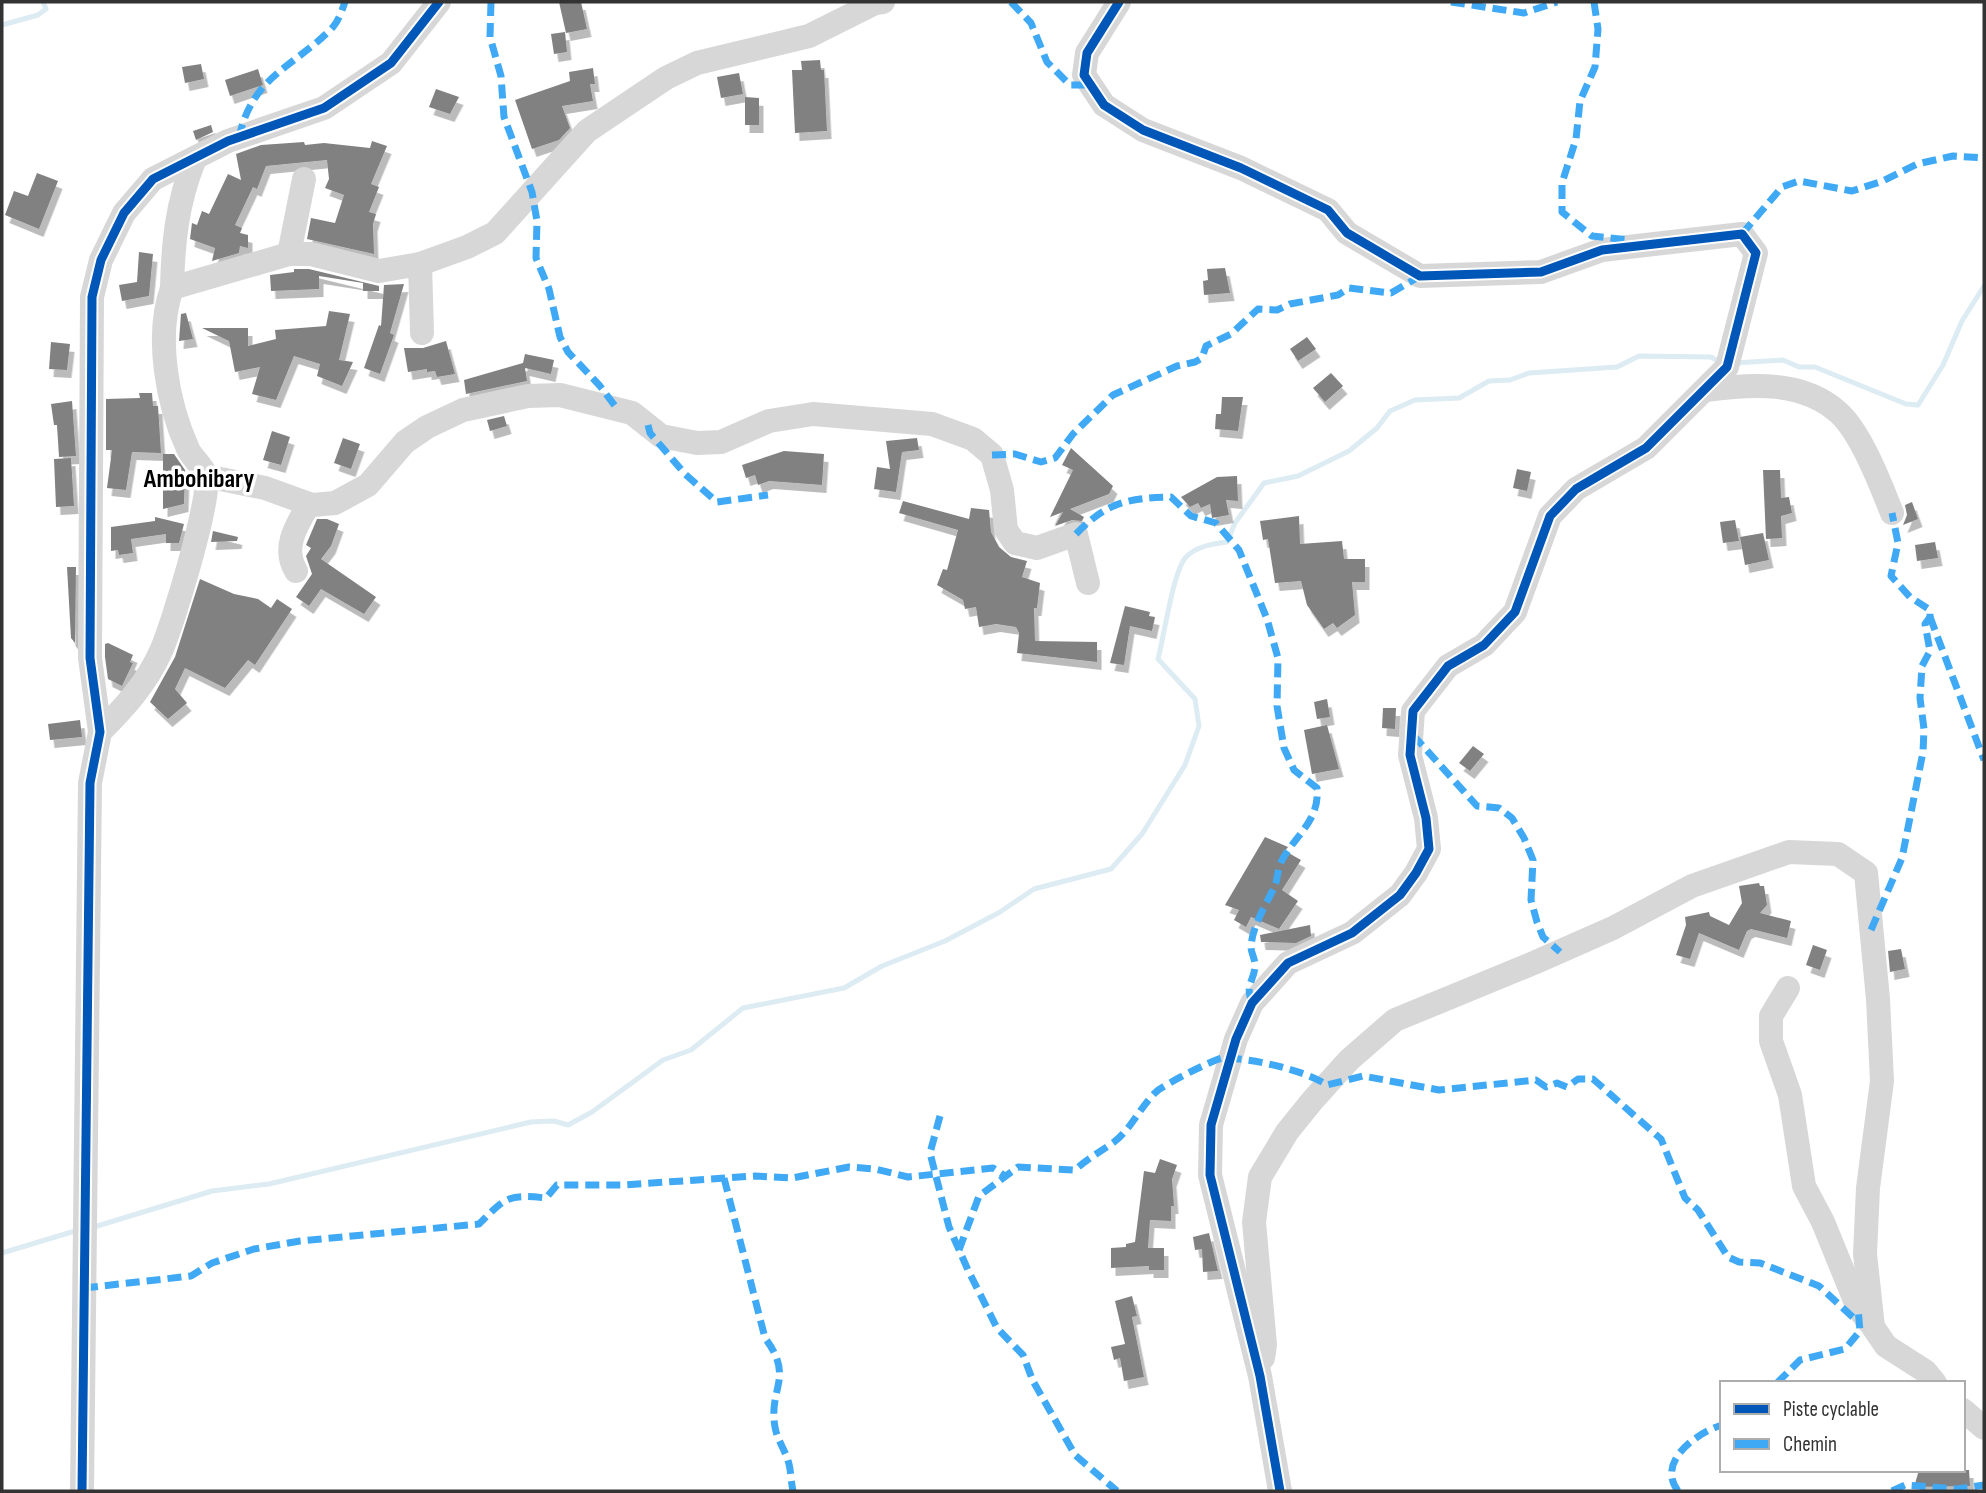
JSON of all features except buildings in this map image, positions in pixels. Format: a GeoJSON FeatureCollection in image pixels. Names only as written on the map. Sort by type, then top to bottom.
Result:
{"type":"FeatureCollection","features":[{"type":"Feature","properties":{"kind":"street"},"geometry":{"type":"LineString","coordinates":[[82,1491],[90,783],[100,732],[90,658],[92,297],[101,260],[124,213],[153,179],[194,161],[228,141],[324,108],[391,63],[439,2]]}},
{"type":"Feature","properties":{"kind":"street"},"geometry":{"type":"LineString","coordinates":[[172,288],[289,254],[311,254],[379,271],[420,264],[495,233],[587,131],[666,78],[697,63],[810,36],[874,3],[883,2]]}},
{"type":"Feature","properties":{"kind":"street"},"geometry":{"type":"LineString","coordinates":[[1119,2],[1087,53],[1084,75],[1104,105],[1143,130],[1241,167],[1328,210],[1347,233],[1420,276],[1541,272],[1602,250],[1742,234],[1756,253],[1727,367],[1646,449],[1576,489],[1550,516],[1514,612],[1484,645],[1448,666],[1413,711],[1410,755],[1426,818],[1429,849],[1400,895],[1352,933],[1288,963],[1252,1003],[1243,1023],[1211,1125],[1210,1175],[1260,1376],[1280,1491]]}},
{"type":"Feature","properties":{"kind":"street"},"geometry":{"type":"LineString","coordinates":[[194,161],[181,191],[174,238],[172,288],[164,320],[174,416],[189,452],[206,476],[265,488],[309,504],[335,503],[368,485],[405,442],[463,410],[528,396],[560,395],[632,413],[661,436],[697,443],[721,442],[769,421],[813,414],[932,424],[973,439],[992,455],[1002,490],[1006,530],[1015,543],[1037,548],[1076,534],[1088,583]]}},
{"type":"Feature","properties":{"kind":"street"},"geometry":{"type":"LineString","coordinates":[[289,254],[304,179]]}},
{"type":"Feature","properties":{"kind":"street"},"geometry":{"type":"LineString","coordinates":[[420,264],[422,333]]}},
{"type":"Feature","properties":{"kind":"street"},"geometry":{"type":"LineString","coordinates":[[1706,390],[1770,385],[1809,395],[1840,414],[1872,465],[1892,513]]}},
{"type":"Feature","properties":{"kind":"street"},"geometry":{"type":"LineString","coordinates":[[100,732],[133,699],[161,652],[196,535],[206,476]]}},
{"type":"Feature","properties":{"kind":"street"},"geometry":{"type":"LineString","coordinates":[[296,571],[288,559],[289,544],[309,504]]}},
{"type":"Feature","properties":{"kind":"street"},"geometry":{"type":"LineString","coordinates":[[1260,1376],[1265,1345],[1254,1222],[1260,1177],[1287,1132],[1349,1060],[1395,1020],[1548,957],[1692,886],[1789,852],[1838,854],[1866,873],[1878,999],[1881,1081],[1868,1188],[1866,1254],[1873,1327]]}},
{"type":"Feature","properties":{"kind":"street"},"geometry":{"type":"LineString","coordinates":[[1788,988],[1771,1016],[1771,1041],[1790,1095],[1804,1186],[1823,1222],[1858,1308],[1886,1346],[1925,1371],[1933,1381]]}},
{"type":"Feature","properties":{"kind":"street"},"geometry":{"type":"LineString","coordinates":[[1965,1412],[1984,1428]]}},
{"type":"Feature","properties":{"kind":"waterway"},"geometry":{"type":"LineString","coordinates":[[2,25],[38,15],[46,9],[43,2]]}},
{"type":"Feature","properties":{"kind":"waterway"},"geometry":{"type":"LineString","coordinates":[[1735,363],[1783,360],[1799,367],[1815,367],[1906,404],[1918,405],[1943,365],[1962,321],[1984,286]]}},
{"type":"Feature","properties":{"kind":"waterway"},"geometry":{"type":"LineString","coordinates":[[94,1227],[212,1191],[269,1184],[531,1122],[554,1121],[568,1125],[592,1112],[663,1060],[691,1050],[743,1008],[844,988],[882,966],[945,941],[1000,912],[1034,889],[1111,869],[1142,834],[1185,765],[1199,726],[1195,699],[1158,659],[1181,564],[1195,550],[1227,542],[1235,523],[1264,483],[1298,476],[1349,451],[1377,428],[1390,411],[1415,400],[1459,398],[1489,381],[1510,380],[1529,373],[1617,367],[1639,356],[1711,357],[1721,363]]}},
{"type":"Feature","properties":{"kind":"waterway"},"geometry":{"type":"LineString","coordinates":[[2,1253],[75,1231]]}},
{"type":"Feature","properties":{"kind":"marked path"},"geometry":{"type":"LineString","coordinates":[[239,138],[245,117],[264,86],[333,27],[345,2]]}},
{"type":"Feature","properties":{"kind":"marked path"},"geometry":{"type":"LineString","coordinates":[[491,2],[490,37],[501,76],[504,117],[532,192],[537,221],[536,258],[549,289],[560,337],[568,352],[618,410]]}},
{"type":"Feature","properties":{"kind":"marked path"},"geometry":{"type":"LineString","coordinates":[[1011,2],[1031,23],[1047,62],[1070,85],[1091,85]]}},
{"type":"Feature","properties":{"kind":"marked path"},"geometry":{"type":"LineString","coordinates":[[1451,2],[1524,13],[1557,2]]}},
{"type":"Feature","properties":{"kind":"marked path"},"geometry":{"type":"LineString","coordinates":[[1594,2],[1598,29],[1595,67],[1580,101],[1576,139],[1562,183],[1562,212],[1592,236],[1629,240]]}},
{"type":"Feature","properties":{"kind":"marked path"},"geometry":{"type":"LineString","coordinates":[[1742,234],[1782,187],[1799,181],[1852,191],[1883,181],[1917,164],[1953,156],[1984,158]]}},
{"type":"Feature","properties":{"kind":"marked path"},"geometry":{"type":"LineString","coordinates":[[992,455],[1015,454],[1041,462],[1055,458],[1073,434],[1113,395],[1177,366],[1202,358],[1206,346],[1231,334],[1258,309],[1277,310],[1290,304],[1338,295],[1349,288],[1391,293],[1420,276]]}},
{"type":"Feature","properties":{"kind":"marked path"},"geometry":{"type":"LineString","coordinates":[[648,425],[650,433],[685,474],[717,502],[768,495]]}},
{"type":"Feature","properties":{"kind":"marked path"},"geometry":{"type":"LineString","coordinates":[[1076,534],[1108,508],[1130,501],[1171,497],[1191,516],[1216,523],[1239,550],[1267,619],[1278,658],[1277,706],[1284,748],[1294,770],[1317,788],[1317,800],[1311,819],[1281,862],[1275,885],[1254,932],[1251,947],[1255,967],[1249,991],[1252,1003]]}},
{"type":"Feature","properties":{"kind":"marked path"},"geometry":{"type":"LineString","coordinates":[[1871,930],[1902,858],[1923,752],[1924,729],[1920,698],[1922,666],[1930,651],[1925,624],[1930,617],[1930,610],[1910,597],[1891,576],[1898,543],[1892,513]]}},
{"type":"Feature","properties":{"kind":"marked path"},"geometry":{"type":"LineString","coordinates":[[1930,617],[1984,760]]}},
{"type":"Feature","properties":{"kind":"marked path"},"geometry":{"type":"LineString","coordinates":[[1413,735],[1477,806],[1499,808],[1512,818],[1533,860],[1531,900],[1537,922],[1543,937],[1560,952]]}},
{"type":"Feature","properties":{"kind":"marked path"},"geometry":{"type":"LineString","coordinates":[[959,1250],[979,1196],[1018,1167],[1075,1170],[1114,1142],[1150,1098],[1161,1089],[1218,1059],[1248,1060],[1277,1066],[1305,1074],[1327,1085],[1363,1076],[1439,1090],[1536,1080],[1546,1087],[1557,1083],[1567,1087],[1578,1079],[1593,1079],[1661,1139],[1685,1198],[1698,1210],[1728,1257],[1739,1262],[1760,1263],[1819,1286],[1859,1323]]}},
{"type":"Feature","properties":{"kind":"marked path"},"geometry":{"type":"LineString","coordinates":[[940,1116],[930,1153],[949,1227],[968,1270],[997,1328],[1023,1355],[1033,1381],[1075,1455],[1117,1491]]}},
{"type":"Feature","properties":{"kind":"marked path"},"geometry":{"type":"LineString","coordinates":[[84,1288],[191,1276],[212,1263],[254,1249],[300,1241],[479,1224],[508,1199],[546,1198],[557,1185],[623,1185],[755,1176],[792,1178],[849,1167],[875,1169],[908,1177],[993,1168],[1005,1176]]}},
{"type":"Feature","properties":{"kind":"marked path"},"geometry":{"type":"LineString","coordinates":[[724,1178],[765,1338],[778,1363],[780,1373],[775,1402],[775,1427],[789,1464],[793,1491]]}},
{"type":"Feature","properties":{"kind":"marked path"},"geometry":{"type":"LineString","coordinates":[[1779,1381],[1800,1360],[1845,1349],[1860,1331],[1858,1308]]}},
{"type":"Feature","properties":{"kind":"marked path"},"geometry":{"type":"LineString","coordinates":[[1678,1491],[1672,1470],[1675,1459],[1691,1442],[1720,1426]]}},
{"type":"Feature","properties":{"kind":"marked path"},"geometry":{"type":"LineString","coordinates":[[1892,1491],[1905,1485],[1957,1489],[1984,1485]]}},
{"type":"Feature","properties":{"kind":"cycle path"},"geometry":{"type":"LineString","coordinates":[[82,1491],[90,783],[100,732],[90,658],[92,297],[101,260],[124,213],[153,179],[228,141],[324,108],[391,63],[439,2]]}},
{"type":"Feature","properties":{"kind":"cycle path"},"geometry":{"type":"LineString","coordinates":[[1119,2],[1087,53],[1084,75],[1104,105],[1143,130],[1241,168],[1328,210],[1347,233],[1420,276],[1541,272],[1602,250],[1742,234],[1756,253],[1727,367],[1646,448],[1576,489],[1550,516],[1515,612],[1484,645],[1448,666],[1413,711],[1410,755],[1426,818],[1429,849],[1416,873],[1400,895],[1352,933],[1288,963],[1252,1003],[1236,1039],[1211,1125],[1210,1175],[1260,1376],[1280,1491]]}},
{"type":"Feature","properties":{"kind":"district","name":"Ambohibary"},"geometry":{"type":"Point","coordinates":[199,478]}}]}
